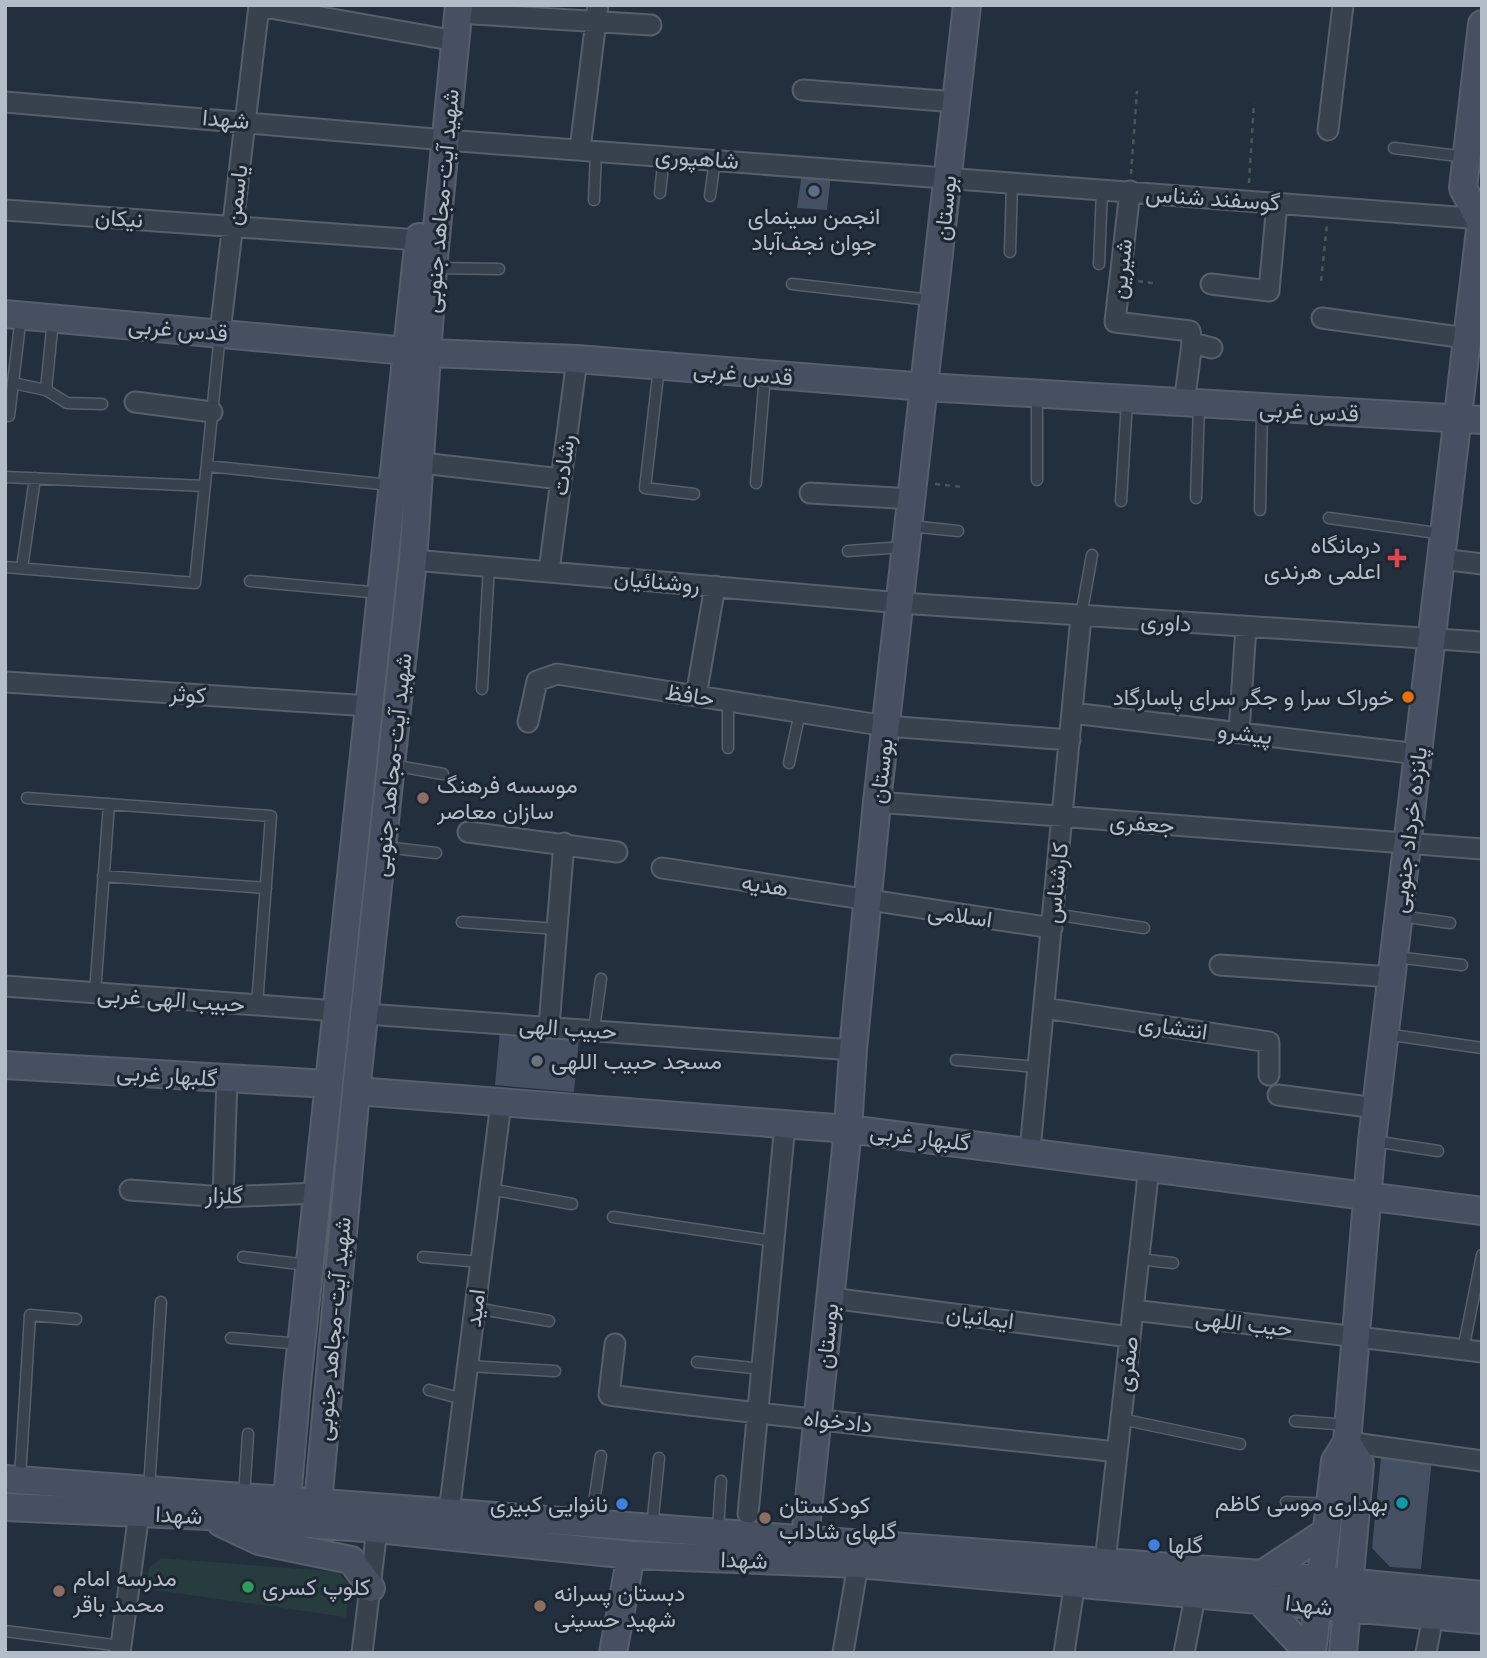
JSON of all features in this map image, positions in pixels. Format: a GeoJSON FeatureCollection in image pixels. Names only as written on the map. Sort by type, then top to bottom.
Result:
{"type":"FeatureCollection","features":[{"type":"Feature","properties":{"kind":"street","name":"بوستان"},"geometry":{"type":"LineString","coordinates":[[805,1538],[848,1129],[877,803],[967,5]]}},
{"type":"Feature","properties":{"kind":"street"},"geometry":{"type":"LineString","coordinates":[[1328,130],[1343,5]]}},
{"type":"Feature","properties":{"kind":"street","name":"یاسمن"},"geometry":{"type":"LineString","coordinates":[[220,332],[258,6],[448,39]]}},
{"type":"Feature","properties":{"kind":"street"},"geometry":{"type":"LineString","coordinates":[[454,8],[597,14],[651,25]]}},
{"type":"Feature","properties":{"kind":"street","name":"شهید آیت-مجاهد جنوبی"},"geometry":{"type":"LineString","coordinates":[[317,1513],[356,1091],[367,1014],[422,463],[418,352],[448,39],[454,8]]}},
{"type":"Feature","properties":{"kind":"street"},"geometry":{"type":"LineString","coordinates":[[588,150],[597,14]]}},
{"type":"Feature","properties":{"kind":"street"},"geometry":{"type":"LineString","coordinates":[[1481,217],[1463,188],[1482,24]]}},
{"type":"Feature","properties":{"kind":"street"},"geometry":{"type":"LineString","coordinates":[[803,90],[956,102]]}},
{"type":"Feature","properties":{"kind":"street","name":"شهدا"},"geometry":{"type":"LineString","coordinates":[[5,102],[438,139]]}},
{"type":"Feature","properties":{"kind":"street","name":"شاهپوری"},"geometry":{"type":"LineString","coordinates":[[438,139],[948,177]]}},
{"type":"Feature","properties":{"kind":"street","name":"گوسفند شناس"},"geometry":{"type":"LineString","coordinates":[[948,177],[1481,217]]}},
{"type":"Feature","properties":{"kind":"street","name":"شیرین"},"geometry":{"type":"LineString","coordinates":[[1130,191],[1115,322],[1190,331],[1192,343],[1212,348]]}},
{"type":"Feature","properties":{"kind":"street"},"geometry":{"type":"LineString","coordinates":[[1211,284],[1269,291],[1277,203]]}},
{"type":"Feature","properties":{"kind":"street","name":"نیکان"},"geometry":{"type":"LineString","coordinates":[[5,210],[427,240]]}},
{"type":"Feature","properties":{"kind":"street","name":"پانزده خرداد جنوبی"},"geometry":{"type":"LineString","coordinates":[[1347,1434],[1372,1141],[1406,843],[1443,547],[1470,419],[1466,338],[1481,217]]}},
{"type":"Feature","properties":{"kind":"street","name":"شهید آیت-مجاهد جنوبی"},"geometry":{"type":"LineString","coordinates":[[286,1511],[295,1400],[392,485],[433,268],[427,240]]}},
{"type":"Feature","properties":{"kind":"street","name":"قدس غربی"},"geometry":{"type":"LineString","coordinates":[[13,315],[418,352],[577,359],[1192,405],[1470,419]]}},
{"type":"Feature","properties":{"kind":"street"},"geometry":{"type":"LineString","coordinates":[[1322,318],[1466,338]]}},
{"type":"Feature","properties":{"kind":"street"},"geometry":{"type":"LineString","coordinates":[[1192,343],[1192,405]]}},
{"type":"Feature","properties":{"kind":"street","name":"رشادت"},"geometry":{"type":"LineString","coordinates":[[549,571],[577,359]]}},
{"type":"Feature","properties":{"kind":"street"},"geometry":{"type":"LineString","coordinates":[[135,402],[212,412]]}},
{"type":"Feature","properties":{"kind":"street"},"geometry":{"type":"LineString","coordinates":[[422,463],[561,479]]}},
{"type":"Feature","properties":{"kind":"street"},"geometry":{"type":"LineString","coordinates":[[810,493],[914,491]]}},
{"type":"Feature","properties":{"kind":"street"},"geometry":{"type":"LineString","coordinates":[[1443,547],[1482,564]]}},
{"type":"Feature","properties":{"kind":"street","name":"روشنائیان"},"geometry":{"type":"LineString","coordinates":[[413,559],[901,603]]}},
{"type":"Feature","properties":{"kind":"street"},"geometry":{"type":"LineString","coordinates":[[696,696],[715,586]]}},
{"type":"Feature","properties":{"kind":"street","name":"داوری"},"geometry":{"type":"LineString","coordinates":[[901,603],[1482,642]]}},
{"type":"Feature","properties":{"kind":"street","name":"کارشناس"},"geometry":{"type":"LineString","coordinates":[[1030,1150],[1081,617]]}},
{"type":"Feature","properties":{"kind":"street"},"geometry":{"type":"LineString","coordinates":[[1239,732],[1246,627]]}},
{"type":"Feature","properties":{"kind":"street","name":"حافظ"},"geometry":{"type":"LineString","coordinates":[[528,722],[537,681],[557,674],[886,726],[1070,740]]}},
{"type":"Feature","properties":{"kind":"street","name":"کوثر"},"geometry":{"type":"LineString","coordinates":[[5,682],[370,706]]}},
{"type":"Feature","properties":{"kind":"street","name":"پیشرو"},"geometry":{"type":"LineString","coordinates":[[1072,713],[1418,754]]}},
{"type":"Feature","properties":{"kind":"street","name":"جعفری"},"geometry":{"type":"LineString","coordinates":[[877,803],[1482,849]]}},
{"type":"Feature","properties":{"kind":"street"},"geometry":{"type":"LineString","coordinates":[[468,832],[617,852]]}},
{"type":"Feature","properties":{"kind":"street"},"geometry":{"type":"LineString","coordinates":[[549,1026],[564,844]]}},
{"type":"Feature","properties":{"kind":"street","name":"هدیه"},"geometry":{"type":"LineString","coordinates":[[663,868],[867,902]]}},
{"type":"Feature","properties":{"kind":"street","name":"اسلامی"},"geometry":{"type":"LineString","coordinates":[[867,902],[1052,921]]}},
{"type":"Feature","properties":{"kind":"street"},"geometry":{"type":"LineString","coordinates":[[1220,965],[1393,967]]}},
{"type":"Feature","properties":{"kind":"street","name":"حبیب الهی غربی"},"geometry":{"type":"LineString","coordinates":[[5,986],[337,1011]]}},
{"type":"Feature","properties":{"kind":"street","name":"انتشاری"},"geometry":{"type":"LineString","coordinates":[[1044,1008],[1269,1042],[1269,1075]]}},
{"type":"Feature","properties":{"kind":"street","name":"حبیب الهی"},"geometry":{"type":"LineString","coordinates":[[367,1014],[853,1050]]}},
{"type":"Feature","properties":{"kind":"street","name":"گلبهار غربی"},"geometry":{"type":"LineString","coordinates":[[5,1065],[328,1084]]}},
{"type":"Feature","properties":{"kind":"street"},"geometry":{"type":"LineString","coordinates":[[223,1197],[227,1079]]}},
{"type":"Feature","properties":{"kind":"street","name":"گلبهار غربی"},"geometry":{"type":"LineString","coordinates":[[356,1091],[848,1129],[1030,1150],[1482,1211]]}},
{"type":"Feature","properties":{"kind":"street"},"geometry":{"type":"LineString","coordinates":[[1278,1095],[1376,1108]]}},
{"type":"Feature","properties":{"kind":"street","name":"امید"},"geometry":{"type":"LineString","coordinates":[[449,1512],[501,1103]]}},
{"type":"Feature","properties":{"kind":"street"},"geometry":{"type":"LineString","coordinates":[[748,1514],[785,1124]]}},
{"type":"Feature","properties":{"kind":"street","name":"صفری"},"geometry":{"type":"LineString","coordinates":[[1105,1562],[1149,1167]]}},
{"type":"Feature","properties":{"kind":"street","name":"گلزار"},"geometry":{"type":"LineString","coordinates":[[130,1190],[223,1197],[318,1194]]}},
{"type":"Feature","properties":{"kind":"street","name":"ایمانیان"},"geometry":{"type":"LineString","coordinates":[[831,1298],[1130,1337]]}},
{"type":"Feature","properties":{"kind":"street","name":"حیب اللهی"},"geometry":{"type":"LineString","coordinates":[[1133,1310],[1472,1351]]}},
{"type":"Feature","properties":{"kind":"street","name":"دادخواه"},"geometry":{"type":"LineString","coordinates":[[615,1344],[609,1395],[759,1414],[818,1418],[1116,1452]]}},
{"type":"Feature","properties":{"kind":"street"},"geometry":{"type":"LineString","coordinates":[[295,1400],[326,1403]]}},
{"type":"Feature","properties":{"kind":"street"},"geometry":{"type":"LineString","coordinates":[[1347,1434],[1482,1461]]}},
{"type":"Feature","properties":{"kind":"street"},"geometry":{"type":"LineString","coordinates":[[1311,1653],[1335,1461],[1347,1434]]}},
{"type":"Feature","properties":{"kind":"street"},"geometry":{"type":"LineString","coordinates":[[1343,1653],[1360,1464],[1347,1434]]}},
{"type":"Feature","properties":{"kind":"street","name":"شهدا"},"geometry":{"type":"LineString","coordinates":[[13,1480],[144,1501],[207,1516],[286,1511],[449,1512],[1105,1562],[1319,1593],[1348,1609],[1482,1620]]}},
{"type":"Feature","properties":{"kind":"street","name":"شهدا"},"geometry":{"type":"LineString","coordinates":[[5,1507],[244,1497],[286,1511]]}},
{"type":"Feature","properties":{"kind":"street"},"geometry":{"type":"LineString","coordinates":[[120,1649],[144,1501]]}},
{"type":"Feature","properties":{"kind":"street","name":"شهدا"},"geometry":{"type":"LineString","coordinates":[[317,1513],[377,1529],[631,1555],[858,1564],[1196,1592],[1260,1586]]}},
{"type":"Feature","properties":{"kind":"street"},"geometry":{"type":"LineString","coordinates":[[207,1516],[259,1541],[351,1560],[371,1588]]}},
{"type":"Feature","properties":{"kind":"street"},"geometry":{"type":"LineString","coordinates":[[613,1653],[631,1555],[644,1526]]}},
{"type":"Feature","properties":{"kind":"street"},"geometry":{"type":"LineString","coordinates":[[362,1653],[377,1529]]}},
{"type":"Feature","properties":{"kind":"street"},"geometry":{"type":"LineString","coordinates":[[1311,1653],[1260,1586],[1326,1532]]}},
{"type":"Feature","properties":{"kind":"street"},"geometry":{"type":"LineString","coordinates":[[843,1653],[858,1564]]}},
{"type":"Feature","properties":{"kind":"street"},"geometry":{"type":"LineString","coordinates":[[1064,1653],[1075,1582]]}},
{"type":"Feature","properties":{"kind":"street","name":"شهدا"},"geometry":{"type":"LineString","coordinates":[[1319,1593],[1350,1583],[1482,1595]]}},
{"type":"Feature","properties":{"kind":"street"},"geometry":{"type":"LineString","coordinates":[[1184,1653],[1196,1592]]}},
{"type":"Feature","properties":{"kind":"street"},"geometry":{"type":"LineString","coordinates":[[1426,1653],[1433,1616]]}},
{"type":"Feature","properties":{"kind":"lane"},"geometry":{"type":"LineString","coordinates":[[1394,148],[1467,157]]}},
{"type":"Feature","properties":{"kind":"lane"},"geometry":{"type":"LineString","coordinates":[[588,150],[594,200]]}},
{"type":"Feature","properties":{"kind":"lane"},"geometry":{"type":"LineString","coordinates":[[660,193],[664,156]]}},
{"type":"Feature","properties":{"kind":"lane"},"geometry":{"type":"LineString","coordinates":[[710,196],[715,159]]}},
{"type":"Feature","properties":{"kind":"lane"},"geometry":{"type":"LineString","coordinates":[[1010,252],[1012,182]]}},
{"type":"Feature","properties":{"kind":"lane"},"geometry":{"type":"LineString","coordinates":[[1099,264],[1102,189]]}},
{"type":"Feature","properties":{"kind":"lane"},"geometry":{"type":"LineString","coordinates":[[433,268],[499,269]]}},
{"type":"Feature","properties":{"kind":"lane"},"geometry":{"type":"LineString","coordinates":[[792,284],[935,300]]}},
{"type":"Feature","properties":{"kind":"lane"},"geometry":{"type":"LineString","coordinates":[[9,416],[13,383],[13,315]]}},
{"type":"Feature","properties":{"kind":"lane"},"geometry":{"type":"LineString","coordinates":[[47,390],[53,318]]}},
{"type":"Feature","properties":{"kind":"lane"},"geometry":{"type":"LineString","coordinates":[[5,567],[195,583],[220,332]]}},
{"type":"Feature","properties":{"kind":"lane"},"geometry":{"type":"LineString","coordinates":[[659,366],[645,488],[694,494]]}},
{"type":"Feature","properties":{"kind":"lane"},"geometry":{"type":"LineString","coordinates":[[756,483],[765,374]]}},
{"type":"Feature","properties":{"kind":"lane"},"geometry":{"type":"LineString","coordinates":[[13,383],[47,390],[66,403],[102,404]]}},
{"type":"Feature","properties":{"kind":"lane"},"geometry":{"type":"LineString","coordinates":[[1037,395],[1037,480]]}},
{"type":"Feature","properties":{"kind":"lane"},"geometry":{"type":"LineString","coordinates":[[1121,501],[1127,400]]}},
{"type":"Feature","properties":{"kind":"lane"},"geometry":{"type":"LineString","coordinates":[[1192,405],[1196,498]]}},
{"type":"Feature","properties":{"kind":"lane"},"geometry":{"type":"LineString","coordinates":[[1260,510],[1262,409]]}},
{"type":"Feature","properties":{"kind":"lane"},"geometry":{"type":"LineString","coordinates":[[207,466],[392,485]]}},
{"type":"Feature","properties":{"kind":"lane"},"geometry":{"type":"LineString","coordinates":[[5,477],[205,486]]}},
{"type":"Feature","properties":{"kind":"lane"},"geometry":{"type":"LineString","coordinates":[[22,568],[35,478]]}},
{"type":"Feature","properties":{"kind":"lane"},"geometry":{"type":"LineString","coordinates":[[1329,518],[1443,547]]}},
{"type":"Feature","properties":{"kind":"lane"},"geometry":{"type":"LineString","coordinates":[[848,551],[908,537],[958,531]]}},
{"type":"Feature","properties":{"kind":"lane"},"geometry":{"type":"LineString","coordinates":[[1081,617],[1092,555]]}},
{"type":"Feature","properties":{"kind":"lane"},"geometry":{"type":"LineString","coordinates":[[482,690],[489,566]]}},
{"type":"Feature","properties":{"kind":"lane"},"geometry":{"type":"LineString","coordinates":[[250,581],[381,593]]}},
{"type":"Feature","properties":{"kind":"lane"},"geometry":{"type":"LineString","coordinates":[[728,701],[729,748]]}},
{"type":"Feature","properties":{"kind":"lane"},"geometry":{"type":"LineString","coordinates":[[789,764],[800,712]]}},
{"type":"Feature","properties":{"kind":"lane"},"geometry":{"type":"LineString","coordinates":[[390,765],[443,774]]}},
{"type":"Feature","properties":{"kind":"lane"},"geometry":{"type":"LineString","coordinates":[[27,798],[271,816],[257,1005]]}},
{"type":"Feature","properties":{"kind":"lane"},"geometry":{"type":"LineString","coordinates":[[94,993],[109,804]]}},
{"type":"Feature","properties":{"kind":"lane"},"geometry":{"type":"LineString","coordinates":[[384,847],[436,853]]}},
{"type":"Feature","properties":{"kind":"lane"},"geometry":{"type":"LineString","coordinates":[[103,876],[266,888]]}},
{"type":"Feature","properties":{"kind":"lane"},"geometry":{"type":"LineString","coordinates":[[1399,916],[1450,923]]}},
{"type":"Feature","properties":{"kind":"lane"},"geometry":{"type":"LineString","coordinates":[[1052,921],[1144,928]]}},
{"type":"Feature","properties":{"kind":"lane"},"geometry":{"type":"LineString","coordinates":[[462,922],[557,929]]}},
{"type":"Feature","properties":{"kind":"lane"},"geometry":{"type":"LineString","coordinates":[[1393,967],[1462,965]]}},
{"type":"Feature","properties":{"kind":"lane"},"geometry":{"type":"LineString","coordinates":[[594,1029],[601,979]]}},
{"type":"Feature","properties":{"kind":"lane"},"geometry":{"type":"LineString","coordinates":[[1385,1034],[1482,1048]]}},
{"type":"Feature","properties":{"kind":"lane"},"geometry":{"type":"LineString","coordinates":[[956,1060],[1038,1067]]}},
{"type":"Feature","properties":{"kind":"lane"},"geometry":{"type":"LineString","coordinates":[[1372,1141],[1438,1151]]}},
{"type":"Feature","properties":{"kind":"lane"},"geometry":{"type":"LineString","coordinates":[[490,1189],[572,1204]]}},
{"type":"Feature","properties":{"kind":"lane"},"geometry":{"type":"LineString","coordinates":[[612,1217],[774,1241]]}},
{"type":"Feature","properties":{"kind":"lane"},"geometry":{"type":"LineString","coordinates":[[1472,1351],[1482,1255]]}},
{"type":"Feature","properties":{"kind":"lane"},"geometry":{"type":"LineString","coordinates":[[243,1257],[311,1265]]}},
{"type":"Feature","properties":{"kind":"lane"},"geometry":{"type":"LineString","coordinates":[[423,1257],[481,1262]]}},
{"type":"Feature","properties":{"kind":"lane"},"geometry":{"type":"LineString","coordinates":[[1139,1259],[1173,1263]]}},
{"type":"Feature","properties":{"kind":"lane"},"geometry":{"type":"LineString","coordinates":[[144,1501],[161,1303]]}},
{"type":"Feature","properties":{"kind":"lane"},"geometry":{"type":"LineString","coordinates":[[475,1308],[550,1321]]}},
{"type":"Feature","properties":{"kind":"lane"},"geometry":{"type":"LineString","coordinates":[[13,1480],[30,1315],[76,1319]]}},
{"type":"Feature","properties":{"kind":"lane"},"geometry":{"type":"LineString","coordinates":[[231,1338],[301,1344]]}},
{"type":"Feature","properties":{"kind":"lane"},"geometry":{"type":"LineString","coordinates":[[697,1362],[762,1369]]}},
{"type":"Feature","properties":{"kind":"lane"},"geometry":{"type":"LineString","coordinates":[[468,1366],[555,1371]]}},
{"type":"Feature","properties":{"kind":"lane"},"geometry":{"type":"LineString","coordinates":[[429,1390],[463,1399]]}},
{"type":"Feature","properties":{"kind":"lane"},"geometry":{"type":"LineString","coordinates":[[1120,1419],[1240,1444]]}},
{"type":"Feature","properties":{"kind":"lane"},"geometry":{"type":"LineString","coordinates":[[1295,1421],[1347,1434]]}},
{"type":"Feature","properties":{"kind":"lane"},"geometry":{"type":"LineString","coordinates":[[244,1497],[248,1434]]}},
{"type":"Feature","properties":{"kind":"lane"},"geometry":{"type":"LineString","coordinates":[[591,1522],[601,1456]]}},
{"type":"Feature","properties":{"kind":"lane"},"geometry":{"type":"LineString","coordinates":[[644,1526],[659,1458]]}},
{"type":"Feature","properties":{"kind":"lane"},"geometry":{"type":"LineString","coordinates":[[718,1532],[721,1481]]}},
{"type":"Feature","properties":{"kind":"lane"},"geometry":{"type":"LineString","coordinates":[[1286,1502],[1330,1504]]}},
{"type":"Feature","properties":{"kind":"lane"},"geometry":{"type":"LineString","coordinates":[[5,1631],[120,1649]]}},
{"type":"Feature","properties":{"kind":"path"},"geometry":{"type":"LineString","coordinates":[[1130,191],[1137,91]]}},
{"type":"Feature","properties":{"kind":"path"},"geometry":{"type":"LineString","coordinates":[[1248,201],[1254,103]]}},
{"type":"Feature","properties":{"kind":"path"},"geometry":{"type":"LineString","coordinates":[[1321,281],[1329,207]]}},
{"type":"Feature","properties":{"kind":"path"},"geometry":{"type":"LineString","coordinates":[[914,491],[963,487]]}},
{"type":"Feature","properties":{"kind":"green space","name":"کلوپ کسری"},"geometry":{"type":"Polygon","coordinates":[[[161,1558],[338,1572],[349,1585],[346,1617],[147,1589],[149,1568],[161,1558]]]}},
{"type":"Feature","properties":{"kind":"building","name":"انجمن سینمای جوان نجف‌آباد"},"geometry":{"type":"Polygon","coordinates":[[[802,172],[831,174],[827,210],[797,208],[802,172]]]}},
{"type":"Feature","properties":{"kind":"building","name":"مسجد حبیب اللهی"},"geometry":{"type":"Polygon","coordinates":[[[500,1030],[579,1038],[574,1092],[495,1085],[500,1030]]]}},
{"type":"Feature","properties":{"kind":"building","name":"بهداری موسی کاظم"},"geometry":{"type":"Polygon","coordinates":[[[1385,1453],[1432,1458],[1421,1569],[1390,1567],[1372,1548],[1381,1457],[1385,1453]]]}},
{"type":"Feature","properties":{"kind":"place","name":"انجمن سینمای جوان نجف‌آباد"},"geometry":{"type":"Point","coordinates":[814,191]}},
{"type":"Feature","properties":{"kind":"place","name":"درمانگاه اعلمی هرندی"},"geometry":{"type":"Point","coordinates":[1397,558]}},
{"type":"Feature","properties":{"kind":"place","name":"خوراک سرا و جگر سرای پاسارگاد"},"geometry":{"type":"Point","coordinates":[1408,697]}},
{"type":"Feature","properties":{"kind":"place","name":"موسسه فرهنگ سازان معاصر"},"geometry":{"type":"Point","coordinates":[423,798]}},
{"type":"Feature","properties":{"kind":"place","name":"مسجد حبیب اللهی"},"geometry":{"type":"Point","coordinates":[537,1061]}},
{"type":"Feature","properties":{"kind":"place","name":"بهداری موسی کاظم"},"geometry":{"type":"Point","coordinates":[1402,1503]}},
{"type":"Feature","properties":{"kind":"place","name":"نانوایی کبیری"},"geometry":{"type":"Point","coordinates":[622,1504]}},
{"type":"Feature","properties":{"kind":"place","name":"کودکستان گلهای شاداب"},"geometry":{"type":"Point","coordinates":[765,1518]}},
{"type":"Feature","properties":{"kind":"place","name":"گلها"},"geometry":{"type":"Point","coordinates":[1154,1545]}},
{"type":"Feature","properties":{"kind":"place","name":"کلوپ کسری"},"geometry":{"type":"Point","coordinates":[248,1587]}},
{"type":"Feature","properties":{"kind":"place","name":"مدرسه امام محمد باقر"},"geometry":{"type":"Point","coordinates":[59,1591]}},
{"type":"Feature","properties":{"kind":"place","name":"دبستان پسرانه شهید حسینی"},"geometry":{"type":"Point","coordinates":[540,1606]}}]}
